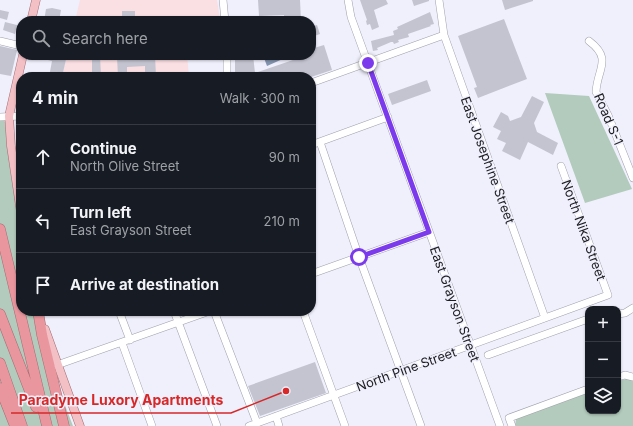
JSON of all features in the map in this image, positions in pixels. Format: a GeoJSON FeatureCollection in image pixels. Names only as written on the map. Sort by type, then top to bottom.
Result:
{"type":"FeatureCollection","features":[{"type":"Feature","properties":{"kind":"highway"},"geometry":{"type":"LineString","coordinates":[[0,229],[16,296]]}},
{"type":"Feature","properties":{"kind":"highway"},"geometry":{"type":"LineString","coordinates":[[0,314],[44,426]]}},
{"type":"Feature","properties":{"kind":"highway"},"geometry":{"type":"LineString","coordinates":[[21,316],[47,426]]}},
{"type":"Feature","properties":{"kind":"highway"},"geometry":{"type":"LineString","coordinates":[[39,316],[43,341],[64,426]]}},
{"type":"Feature","properties":{"kind":"highway"},"geometry":{"type":"LineString","coordinates":[[0,363],[22,426]]}},
{"type":"Feature","properties":{"kind":"highway"},"geometry":{"type":"LineString","coordinates":[[0,388],[14,426]]}},
{"type":"Feature","properties":{"kind":"main road"},"geometry":{"type":"LineString","coordinates":[[32,16],[36,0]]}},
{"type":"Feature","properties":{"kind":"main road"},"geometry":{"type":"LineString","coordinates":[[19,72],[22,60]]}},
{"type":"Feature","properties":{"kind":"main road"},"geometry":{"type":"LineString","coordinates":[[16,86],[9,116],[11,146],[16,180]]}},
{"type":"Feature","properties":{"kind":"main road"},"geometry":{"type":"LineString","coordinates":[[40,316],[80,426]]}},
{"type":"Feature","properties":{"kind":"street"},"geometry":{"type":"LineString","coordinates":[[223,0],[225,16]]}},
{"type":"Feature","properties":{"kind":"street","name":"East Grayson Street"},"geometry":{"type":"LineString","coordinates":[[348,0],[352,17],[368,63],[500,426]]}},
{"type":"Feature","properties":{"kind":"street","name":"East Josephine Street"},"geometry":{"type":"LineString","coordinates":[[439,0],[444,35],[545,318]]}},
{"type":"Feature","properties":{"kind":"street"},"geometry":{"type":"LineString","coordinates":[[316,81],[444,35]]}},
{"type":"Feature","properties":{"kind":"street"},"geometry":{"type":"LineString","coordinates":[[0,41],[16,45]]}},
{"type":"Feature","properties":{"kind":"street","name":"Road S-1"},"geometry":{"type":"LineString","coordinates":[[589,41],[596,46],[602,57],[602,66],[596,92],[608,115],[633,178]]}},
{"type":"Feature","properties":{"kind":"street"},"geometry":{"type":"LineString","coordinates":[[227,60],[227,72]]}},
{"type":"Feature","properties":{"kind":"street"},"geometry":{"type":"LineString","coordinates":[[0,117],[16,116]]}},
{"type":"Feature","properties":{"kind":"street"},"geometry":{"type":"LineString","coordinates":[[316,143],[388,117]]}},
{"type":"Feature","properties":{"kind":"street"},"geometry":{"type":"LineString","coordinates":[[320,142],[359,257],[421,426]]}},
{"type":"Feature","properties":{"kind":"street","name":"North Nika Street"},"geometry":{"type":"LineString","coordinates":[[561,166],[608,295]]}},
{"type":"Feature","properties":{"kind":"street"},"geometry":{"type":"LineString","coordinates":[[316,272],[429,232]]}},
{"type":"Feature","properties":{"kind":"street","name":"North Pine Street"},"geometry":{"type":"LineString","coordinates":[[249,426],[608,295]]}},
{"type":"Feature","properties":{"kind":"street"},"geometry":{"type":"LineString","coordinates":[[621,314],[633,308]]}},
{"type":"Feature","properties":{"kind":"street"},"geometry":{"type":"LineString","coordinates":[[121,316],[130,340]]}},
{"type":"Feature","properties":{"kind":"street"},"geometry":{"type":"LineString","coordinates":[[176,316],[217,426]]}},
{"type":"Feature","properties":{"kind":"street"},"geometry":{"type":"LineString","coordinates":[[57,365],[195,316]]}},
{"type":"Feature","properties":{"kind":"street"},"geometry":{"type":"LineString","coordinates":[[216,316],[257,423]]}},
{"type":"Feature","properties":{"kind":"street"},"geometry":{"type":"LineString","coordinates":[[305,316],[344,426]]}},
{"type":"Feature","properties":{"kind":"street"},"geometry":{"type":"LineString","coordinates":[[488,355],[585,320]]}},
{"type":"Feature","properties":{"kind":"street"},"geometry":{"type":"LineString","coordinates":[[122,343],[152,426]]}},
{"type":"Feature","properties":{"kind":"street"},"geometry":{"type":"LineString","coordinates":[[621,376],[625,375],[633,377]]}},
{"type":"Feature","properties":{"kind":"street"},"geometry":{"type":"LineString","coordinates":[[512,426],[509,418],[585,390]]}},
{"type":"Feature","properties":{"kind":"street"},"geometry":{"type":"LineString","coordinates":[[276,416],[279,426]]}},
{"type":"Feature","properties":{"kind":"shaded area"},"geometry":{"type":"Polygon","coordinates":[[[80,0],[217,0],[219,16],[76,16],[80,0]]]}},
{"type":"Feature","properties":{"kind":"shaded area"},"geometry":{"type":"Polygon","coordinates":[[[66,60],[187,60],[189,72],[63,72],[66,60]]]}},
{"type":"Feature","properties":{"kind":"green space"},"geometry":{"type":"Polygon","coordinates":[[[545,93],[589,96],[632,189],[585,203],[545,93]]]}},
{"type":"Feature","properties":{"kind":"green space"},"geometry":{"type":"Polygon","coordinates":[[[0,114],[5,122],[16,194],[16,316],[37,316],[59,390],[73,426],[0,426],[0,114]]]}},
{"type":"Feature","properties":{"kind":"green space"},"geometry":{"type":"Polygon","coordinates":[[[630,378],[633,379],[633,426],[515,426],[516,419],[585,392],[585,414],[621,414],[621,380],[630,378]]]}},
{"type":"Feature","properties":{"kind":"water"},"geometry":{"type":"Polygon","coordinates":[[[265,60],[280,60],[267,66],[265,60]]]}},
{"type":"Feature","properties":{"kind":"building"},"geometry":{"type":"Polygon","coordinates":[[[258,0],[300,0],[301,16],[259,16],[258,0]]]}},
{"type":"Feature","properties":{"kind":"building"},"geometry":{"type":"Polygon","coordinates":[[[360,0],[386,0],[388,4],[374,10],[379,27],[372,30],[370,24],[367,25],[367,20],[360,0]]]}},
{"type":"Feature","properties":{"kind":"building"},"geometry":{"type":"Polygon","coordinates":[[[412,0],[429,0],[429,1],[414,6],[412,0]]]}},
{"type":"Feature","properties":{"kind":"building"},"geometry":{"type":"Polygon","coordinates":[[[502,0],[533,0],[533,1],[505,10],[502,0]]]}},
{"type":"Feature","properties":{"kind":"building"},"geometry":{"type":"Polygon","coordinates":[[[52,8],[61,10],[60,16],[45,16],[46,9],[52,8]]]}},
{"type":"Feature","properties":{"kind":"building"},"geometry":{"type":"Polygon","coordinates":[[[0,10],[9,12],[7,20],[0,18],[0,10]]]}},
{"type":"Feature","properties":{"kind":"building"},"geometry":{"type":"Polygon","coordinates":[[[122,11],[135,11],[135,16],[122,16],[122,11]]]}},
{"type":"Feature","properties":{"kind":"building"},"geometry":{"type":"Polygon","coordinates":[[[430,12],[434,24],[408,34],[409,37],[398,40],[399,42],[394,44],[391,42],[377,48],[378,50],[373,51],[371,41],[394,35],[393,31],[398,29],[397,27],[430,12]]]}},
{"type":"Feature","properties":{"kind":"building"},"geometry":{"type":"Polygon","coordinates":[[[504,19],[527,79],[478,98],[474,88],[477,87],[458,36],[504,19]]]}},
{"type":"Feature","properties":{"kind":"building"},"geometry":{"type":"Polygon","coordinates":[[[5,22],[16,25],[15,34],[3,30],[5,22]]]}},
{"type":"Feature","properties":{"kind":"building"},"geometry":{"type":"Polygon","coordinates":[[[316,25],[320,34],[316,35],[316,25]]]}},
{"type":"Feature","properties":{"kind":"building"},"geometry":{"type":"Polygon","coordinates":[[[324,45],[332,70],[316,75],[316,72],[258,72],[293,60],[316,60],[316,47],[324,45]]]}},
{"type":"Feature","properties":{"kind":"building"},"geometry":{"type":"Polygon","coordinates":[[[0,46],[16,50],[11,76],[0,74],[0,46]]]}},
{"type":"Feature","properties":{"kind":"building"},"geometry":{"type":"Polygon","coordinates":[[[48,60],[66,60],[63,72],[50,72],[52,61],[48,60]]]}},
{"type":"Feature","properties":{"kind":"building"},"geometry":{"type":"Polygon","coordinates":[[[92,60],[100,60],[101,72],[92,72],[92,60]]]}},
{"type":"Feature","properties":{"kind":"building"},"geometry":{"type":"Polygon","coordinates":[[[117,60],[155,60],[156,72],[145,72],[145,66],[127,67],[127,72],[118,72],[117,60]]]}},
{"type":"Feature","properties":{"kind":"building"},"geometry":{"type":"Polygon","coordinates":[[[235,60],[254,60],[255,72],[235,72],[235,60]]]}},
{"type":"Feature","properties":{"kind":"building"},"geometry":{"type":"Polygon","coordinates":[[[427,80],[431,91],[392,105],[388,94],[427,80]]]}},
{"type":"Feature","properties":{"kind":"building"},"geometry":{"type":"Polygon","coordinates":[[[532,96],[544,102],[534,123],[537,132],[558,143],[553,155],[528,142],[520,160],[502,151],[506,143],[497,139],[501,131],[493,127],[501,112],[508,116],[510,121],[521,117],[532,96]]]}},
{"type":"Feature","properties":{"kind":"building"},"geometry":{"type":"Polygon","coordinates":[[[315,362],[326,393],[260,416],[248,386],[315,362]]]}},
{"type":"Feature","properties":{"kind":"place","name":"Paradyme Luxory Apartments"},"geometry":{"type":"Point","coordinates":[286,391]}},
{"type":"Feature","properties":{"kind":"route"},"geometry":{"type":"LineString","coordinates":[[359,257],[429,232],[368,63]]}}]}
